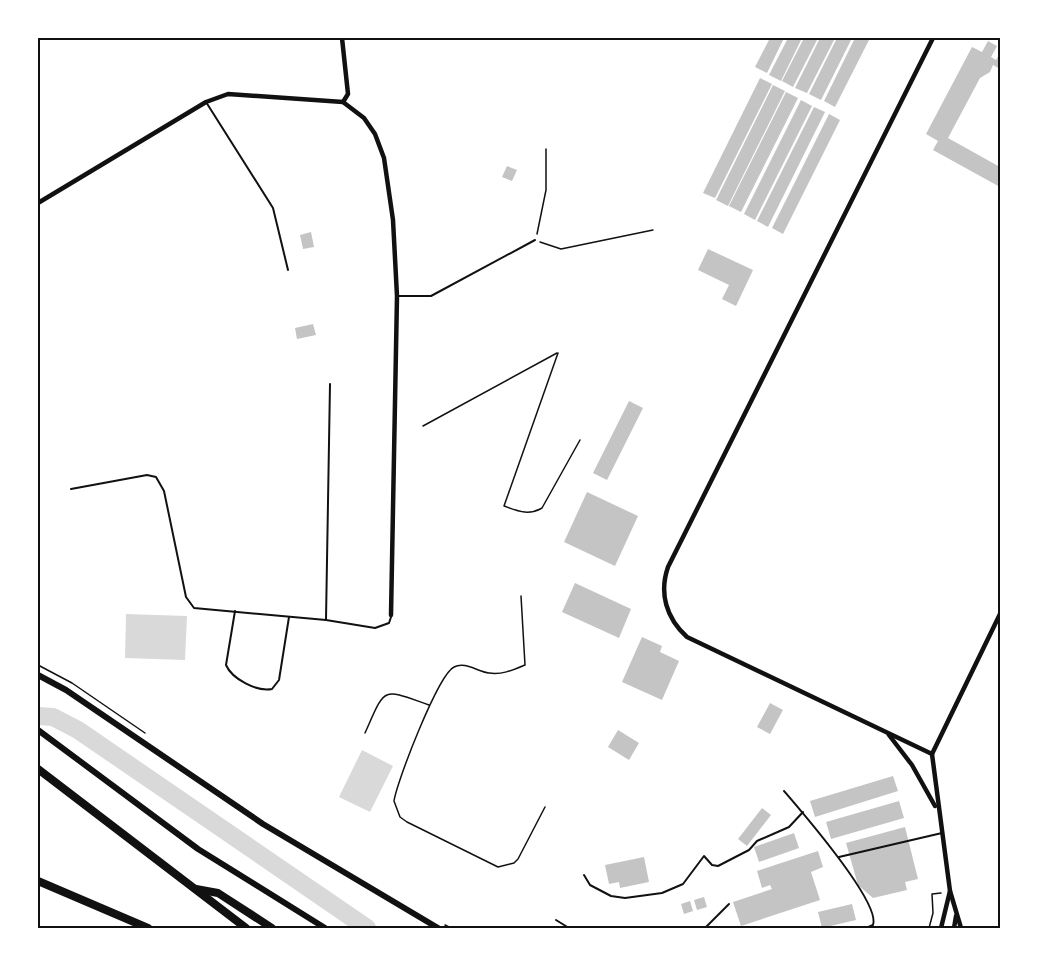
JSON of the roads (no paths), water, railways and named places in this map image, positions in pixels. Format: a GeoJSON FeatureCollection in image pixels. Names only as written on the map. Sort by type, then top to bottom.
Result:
{"type":"FeatureCollection","features":[{"type":"Feature","properties":{"kind":"highway"},"geometry":{"type":"LineString","coordinates":[[38,769],[246,928]]}},
{"type":"Feature","properties":{"kind":"highway"},"geometry":{"type":"LineString","coordinates":[[38,881],[148,928]]}},
{"type":"Feature","properties":{"kind":"highway"},"geometry":{"type":"LineString","coordinates":[[194,889],[218,893],[272,928]]}},
{"type":"Feature","properties":{"kind":"main road"},"geometry":{"type":"LineString","coordinates":[[38,675],[66,690],[263,824],[440,926]]}},
{"type":"Feature","properties":{"kind":"main road"},"geometry":{"type":"LineString","coordinates":[[38,730],[198,849],[325,928]]}},
{"type":"Feature","properties":{"kind":"street"},"geometry":{"type":"LineString","coordinates":[[342,38],[348,94],[344,102]]}},
{"type":"Feature","properties":{"kind":"street"},"geometry":{"type":"LineString","coordinates":[[932,754],[687,637],[668,611],[663,588],[668,567],[933,38]]}},
{"type":"Feature","properties":{"kind":"street"},"geometry":{"type":"LineString","coordinates":[[38,203],[206,102],[228,94],[344,102],[364,118],[375,134],[384,158],[393,220],[397,296],[391,615]]}},
{"type":"Feature","properties":{"kind":"street"},"geometry":{"type":"LineString","coordinates":[[961,928],[950,891],[932,754],[1000,614]]}},
{"type":"Feature","properties":{"kind":"street"},"geometry":{"type":"LineString","coordinates":[[888,733],[912,765],[938,809]]}},
{"type":"Feature","properties":{"kind":"street"},"geometry":{"type":"LineString","coordinates":[[941,928],[950,891]]}},
{"type":"Feature","properties":{"kind":"street"},"geometry":{"type":"LineString","coordinates":[[954,928],[957,910]]}},
{"type":"Feature","properties":{"kind":"lane"},"geometry":{"type":"LineString","coordinates":[[206,102],[273,208],[288,270]]}},
{"type":"Feature","properties":{"kind":"lane"},"geometry":{"type":"LineString","coordinates":[[397,296],[431,296],[536,240]]}},
{"type":"Feature","properties":{"kind":"lane"},"geometry":{"type":"LineString","coordinates":[[326,620],[330,384]]}},
{"type":"Feature","properties":{"kind":"lane"},"geometry":{"type":"LineString","coordinates":[[71,489],[147,476],[156,477],[164,491],[189,603],[194,608],[326,620],[381,628],[389,623],[391,615]]}},
{"type":"Feature","properties":{"kind":"lane"},"geometry":{"type":"LineString","coordinates":[[235,611],[226,665],[236,679],[264,690],[273,689],[279,680],[290,617]]}},
{"type":"Feature","properties":{"kind":"lane"},"geometry":{"type":"LineString","coordinates":[[784,791],[838,857],[872,909],[875,919],[873,926],[866,928]]}},
{"type":"Feature","properties":{"kind":"lane"},"geometry":{"type":"LineString","coordinates":[[584,875],[590,885],[611,896],[625,898],[676,889],[704,856],[712,865],[718,866],[749,849],[757,841],[789,827],[803,812]]}},
{"type":"Feature","properties":{"kind":"lane"},"geometry":{"type":"LineString","coordinates":[[838,857],[942,832]]}},
{"type":"Feature","properties":{"kind":"lane"},"geometry":{"type":"LineString","coordinates":[[705,928],[729,904]]}},
{"type":"Feature","properties":{"kind":"lane"},"geometry":{"type":"LineString","coordinates":[[556,921],[569,928]]}},
{"type":"Feature","properties":{"kind":"waterway"},"geometry":{"type":"LineString","coordinates":[[38,716],[53,717],[78,730],[367,928]]}}]}
